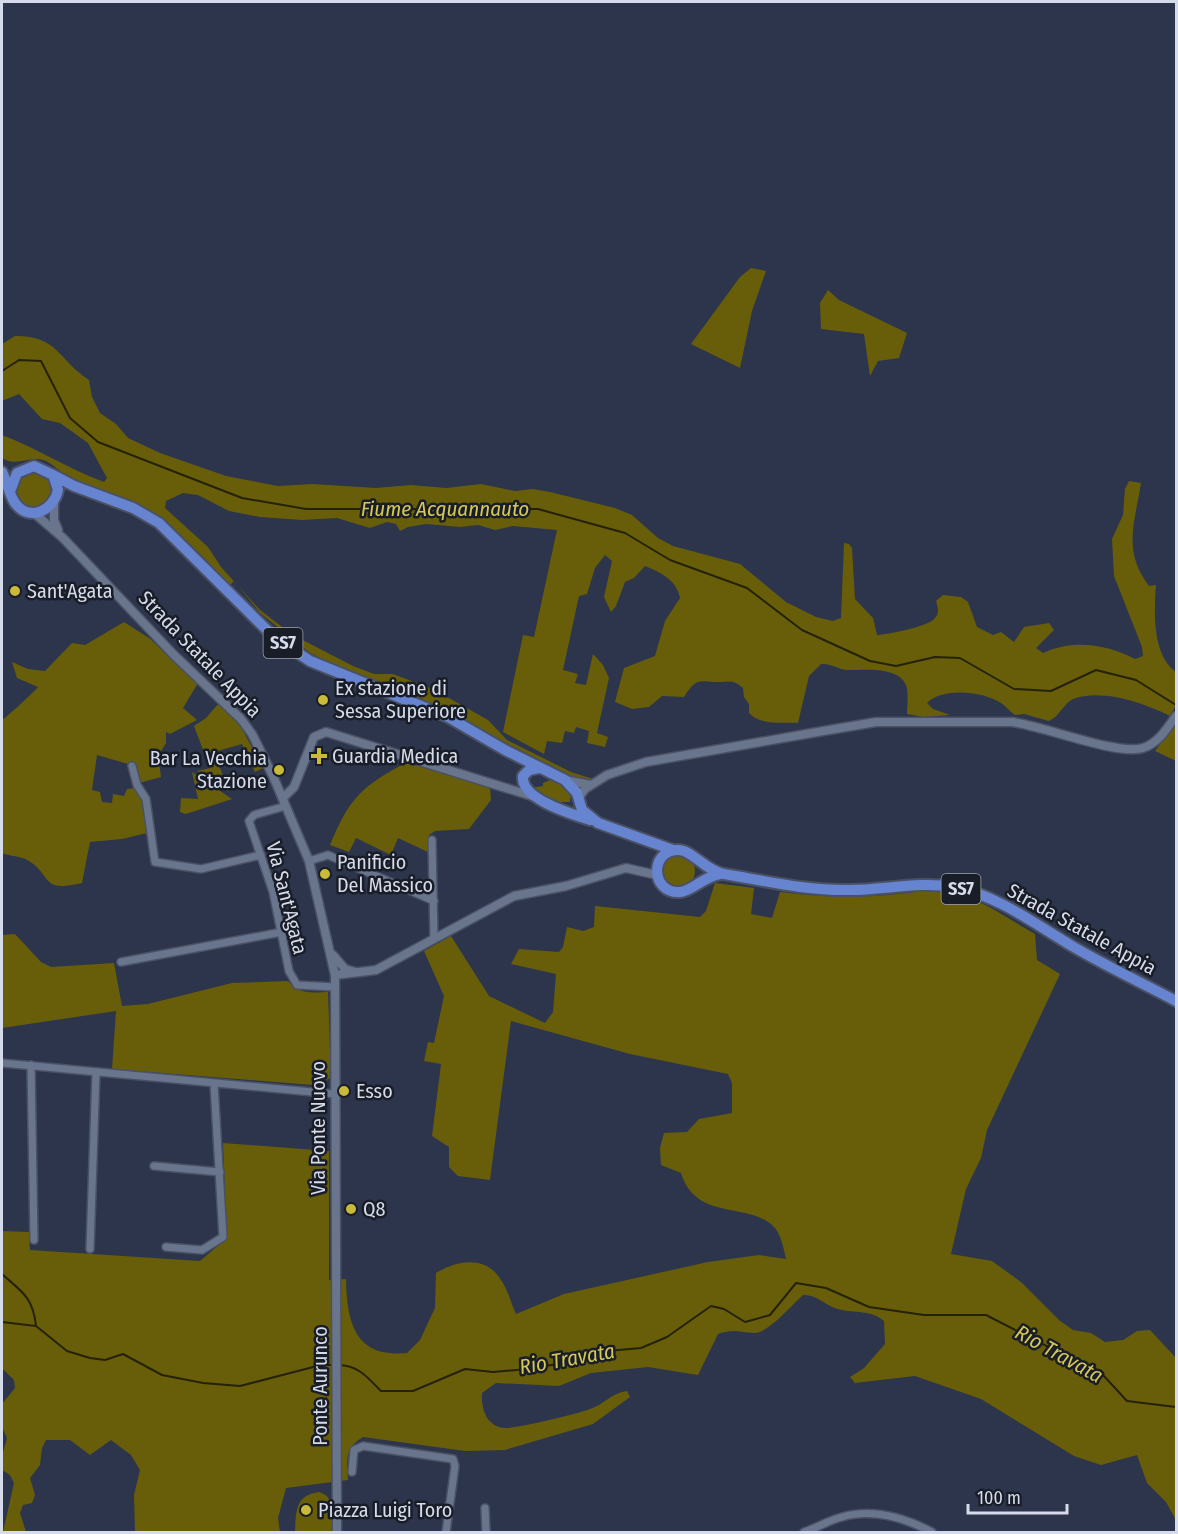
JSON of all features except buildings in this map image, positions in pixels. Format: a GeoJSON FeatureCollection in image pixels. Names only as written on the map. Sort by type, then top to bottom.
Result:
{"type":"FeatureCollection","features":[{"type":"Feature","properties":{"kind":"main road","name":"SS7"},"geometry":{"type":"LineString","coordinates":[[2,465],[21,470],[34,466],[90,493],[133,508],[159,523],[274,637],[310,661],[448,717],[505,750],[565,780],[574,788],[582,810],[598,823]]}},
{"type":"Feature","properties":{"kind":"main road"},"geometry":{"type":"LineString","coordinates":[[10,489],[13,478],[21,470]]}},
{"type":"Feature","properties":{"kind":"main road","name":"Strada Statale Appia"},"geometry":{"type":"LineString","coordinates":[[2,472],[17,506],[34,513]]}},
{"type":"Feature","properties":{"kind":"main road","name":"Strada Statale Appia"},"geometry":{"type":"LineString","coordinates":[[53,475],[58,490],[55,500]]}},
{"type":"Feature","properties":{"kind":"main road","name":"SS7"},"geometry":{"type":"LineString","coordinates":[[34,513],[45,510],[68,491],[90,493]]}},
{"type":"Feature","properties":{"kind":"main road","name":"SS7"},"geometry":{"type":"LineString","coordinates":[[505,750],[524,777],[526,789],[535,797],[673,850]]}},
{"type":"Feature","properties":{"kind":"main road"},"geometry":{"type":"LineString","coordinates":[[524,777],[539,768]]}},
{"type":"Feature","properties":{"kind":"main road"},"geometry":{"type":"LineString","coordinates":[[561,808],[573,806],[578,799]]}},
{"type":"Feature","properties":{"kind":"main road"},"geometry":{"type":"LineString","coordinates":[[653,843],[659,853],[659,882],[669,891],[683,892],[709,876],[720,873]]}},
{"type":"Feature","properties":{"kind":"main road"},"geometry":{"type":"LineString","coordinates":[[658,867],[673,850]]}},
{"type":"Feature","properties":{"kind":"main road","name":"Strada Statale Appia"},"geometry":{"type":"LineString","coordinates":[[673,850],[683,850],[695,860],[720,873],[823,890],[852,891],[916,885],[954,887],[1005,906],[1075,948],[1176,1001]]}},
{"type":"Feature","properties":{"kind":"main road"},"geometry":{"type":"LineString","coordinates":[[694,884],[699,871],[695,860]]}},
{"type":"Feature","properties":{"kind":"street","name":"Strada Statale Appia"},"geometry":{"type":"LineString","coordinates":[[55,500],[54,520],[63,538]]}},
{"type":"Feature","properties":{"kind":"street","name":"Strada Statale Appia"},"geometry":{"type":"LineString","coordinates":[[34,513],[63,538],[252,734],[309,861],[335,975]]}},
{"type":"Feature","properties":{"kind":"street"},"geometry":{"type":"LineString","coordinates":[[578,799],[591,785],[606,775],[646,762],[876,722],[1032,724],[1127,750],[1144,747],[1161,736],[1176,717]]}},
{"type":"Feature","properties":{"kind":"street"},"geometry":{"type":"LineString","coordinates":[[284,802],[294,788],[314,737],[326,732],[535,797]]}},
{"type":"Feature","properties":{"kind":"street"},"geometry":{"type":"LineString","coordinates":[[132,766],[137,785],[146,799],[155,862],[201,869],[261,855]]}},
{"type":"Feature","properties":{"kind":"street"},"geometry":{"type":"LineString","coordinates":[[510,789],[524,777]]}},
{"type":"Feature","properties":{"kind":"street"},"geometry":{"type":"LineString","coordinates":[[565,780],[591,785]]}},
{"type":"Feature","properties":{"kind":"street","name":"Via Sant'Agata"},"geometry":{"type":"LineString","coordinates":[[284,802],[250,817],[270,882],[292,980],[308,987],[335,987]]}},
{"type":"Feature","properties":{"kind":"street"},"geometry":{"type":"LineString","coordinates":[[432,840],[434,939]]}},
{"type":"Feature","properties":{"kind":"street"},"geometry":{"type":"LineString","coordinates":[[309,861],[328,855],[434,901]]}},
{"type":"Feature","properties":{"kind":"street"},"geometry":{"type":"LineString","coordinates":[[335,975],[376,970],[478,913],[514,896],[566,886],[611,871],[658,867]]}},
{"type":"Feature","properties":{"kind":"street"},"geometry":{"type":"LineString","coordinates":[[121,962],[282,932]]}},
{"type":"Feature","properties":{"kind":"street"},"geometry":{"type":"LineString","coordinates":[[329,948],[337,962],[358,974]]}},
{"type":"Feature","properties":{"kind":"street","name":"Via Ponte Nuovo"},"geometry":{"type":"LineString","coordinates":[[335,975],[336,1280]]}},
{"type":"Feature","properties":{"kind":"street"},"geometry":{"type":"LineString","coordinates":[[2,1063],[334,1094]]}},
{"type":"Feature","properties":{"kind":"street"},"geometry":{"type":"LineString","coordinates":[[31,1065],[34,1240]]}},
{"type":"Feature","properties":{"kind":"street"},"geometry":{"type":"LineString","coordinates":[[90,1249],[96,1072]]}},
{"type":"Feature","properties":{"kind":"street"},"geometry":{"type":"LineString","coordinates":[[166,1247],[202,1250],[224,1237],[214,1084]]}},
{"type":"Feature","properties":{"kind":"street"},"geometry":{"type":"LineString","coordinates":[[154,1166],[220,1172]]}},
{"type":"Feature","properties":{"kind":"street","name":"Ponte Aurunco"},"geometry":{"type":"LineString","coordinates":[[336,1280],[337,1533]]}},
{"type":"Feature","properties":{"kind":"street"},"geometry":{"type":"LineString","coordinates":[[352,1472],[354,1450],[363,1446],[453,1459],[455,1466],[446,1533]]}},
{"type":"Feature","properties":{"kind":"street"},"geometry":{"type":"LineString","coordinates":[[485,1508],[486,1533]]}},
{"type":"Feature","properties":{"kind":"street"},"geometry":{"type":"LineString","coordinates":[[804,1533],[842,1517],[872,1513],[897,1518],[932,1533]]}},
{"type":"Feature","properties":{"kind":"shaded area"},"geometry":{"type":"Polygon","coordinates":[[[751,268],[766,271],[752,311],[740,368],[691,344],[740,277],[751,268]]]}},
{"type":"Feature","properties":{"kind":"shaded area"},"geometry":{"type":"Polygon","coordinates":[[[828,290],[839,300],[907,333],[899,358],[878,361],[870,376],[864,334],[821,329],[820,303],[828,290]]]}},
{"type":"Feature","properties":{"kind":"shaded area"},"geometry":{"type":"Polygon","coordinates":[[[15,336],[41,340],[56,350],[89,380],[92,397],[100,413],[116,424],[128,438],[160,453],[226,476],[278,486],[312,484],[376,488],[411,485],[446,488],[481,484],[515,491],[533,489],[550,492],[615,508],[632,515],[658,538],[673,546],[740,564],[786,602],[816,617],[833,621],[841,618],[844,543],[849,544],[852,548],[855,599],[873,618],[877,635],[907,630],[930,622],[938,613],[936,601],[943,595],[961,597],[968,602],[977,627],[993,635],[1001,632],[1014,642],[1024,627],[1049,623],[1054,630],[1036,648],[1043,653],[1066,646],[1089,645],[1113,650],[1135,659],[1143,656],[1142,647],[1114,576],[1112,539],[1123,515],[1125,489],[1129,481],[1141,483],[1134,524],[1133,548],[1141,573],[1149,586],[1156,585],[1156,632],[1162,655],[1176,672],[1176,705],[1170,716],[1123,698],[1084,696],[1070,701],[1049,721],[1024,714],[1015,715],[993,699],[963,692],[942,695],[927,703],[933,709],[950,715],[924,717],[907,714],[906,685],[896,675],[880,670],[845,670],[821,664],[809,676],[798,723],[772,722],[754,717],[749,713],[749,704],[744,697],[743,688],[730,682],[699,682],[692,686],[684,697],[662,696],[649,707],[632,709],[615,702],[624,668],[655,656],[665,621],[680,598],[672,582],[645,566],[634,578],[625,582],[616,606],[611,612],[604,597],[612,561],[605,555],[595,568],[587,594],[579,596],[563,670],[578,674],[575,683],[586,685],[593,654],[603,665],[609,678],[597,733],[608,737],[605,747],[587,743],[589,731],[576,727],[574,733],[565,731],[562,743],[547,741],[544,754],[503,732],[523,635],[534,637],[557,530],[513,526],[495,530],[478,525],[460,527],[426,524],[400,531],[396,524],[387,522],[370,528],[337,518],[302,520],[260,517],[229,511],[198,495],[183,493],[166,501],[165,508],[208,547],[221,567],[234,581],[230,585],[179,535],[136,505],[74,482],[46,461],[34,459],[13,462],[2,458],[2,435],[91,477],[104,482],[107,478],[88,443],[60,423],[42,419],[19,394],[2,401],[2,344],[15,336]]]}},
{"type":"Feature","properties":{"kind":"shaded area"},"geometry":{"type":"Polygon","coordinates":[[[34,471],[47,477],[53,490],[47,503],[34,509],[21,503],[15,490],[21,477],[34,471]]]}},
{"type":"Feature","properties":{"kind":"shaded area"},"geometry":{"type":"Polygon","coordinates":[[[237,585],[259,609],[291,634],[353,666],[374,674],[393,674],[430,688],[436,695],[449,698],[488,720],[507,740],[571,772],[593,779],[587,782],[559,774],[439,708],[348,673],[309,652],[260,613],[237,585]]]}},
{"type":"Feature","properties":{"kind":"shaded area"},"geometry":{"type":"Polygon","coordinates":[[[124,622],[149,638],[198,683],[183,708],[197,720],[170,734],[166,732],[166,743],[158,756],[161,777],[139,783],[135,766],[97,755],[92,790],[100,792],[102,802],[112,803],[113,794],[124,796],[127,789],[135,788],[143,800],[147,833],[122,839],[90,842],[82,883],[59,886],[49,881],[29,861],[2,853],[2,720],[38,687],[17,678],[12,662],[28,669],[45,671],[72,643],[85,645],[124,622]]]}},
{"type":"Feature","properties":{"kind":"shaded area"},"geometry":{"type":"Polygon","coordinates":[[[219,703],[241,727],[263,768],[255,772],[242,744],[214,752],[229,792],[197,771],[210,768],[194,726],[206,718],[219,703]]]}},
{"type":"Feature","properties":{"kind":"shaded area"},"geometry":{"type":"Polygon","coordinates":[[[1176,723],[1176,761],[1155,751],[1176,723]]]}},
{"type":"Feature","properties":{"kind":"shaded area"},"geometry":{"type":"Polygon","coordinates":[[[407,762],[490,787],[491,800],[469,829],[435,831],[429,835],[428,852],[398,838],[391,855],[356,838],[349,852],[330,845],[344,815],[359,795],[378,779],[407,762]]]}},
{"type":"Feature","properties":{"kind":"shaded area"},"geometry":{"type":"Polygon","coordinates":[[[192,772],[232,799],[186,814],[180,812],[181,798],[198,799],[192,772]]]}},
{"type":"Feature","properties":{"kind":"shaded area"},"geometry":{"type":"Polygon","coordinates":[[[553,779],[571,794],[570,802],[552,802],[531,788],[543,786],[543,783],[553,779]]]}},
{"type":"Feature","properties":{"kind":"shaded area"},"geometry":{"type":"Polygon","coordinates":[[[678,854],[690,859],[695,871],[690,883],[678,888],[666,883],[661,871],[666,859],[678,854]]]}},
{"type":"Feature","properties":{"kind":"shaded area"},"geometry":{"type":"Polygon","coordinates":[[[715,883],[754,888],[751,914],[772,918],[780,892],[850,897],[946,892],[977,901],[1035,934],[1037,960],[1060,974],[987,1130],[981,1158],[966,1189],[951,1254],[992,1261],[1021,1282],[1059,1320],[1073,1330],[1091,1333],[1105,1342],[1123,1340],[1137,1331],[1150,1330],[1176,1358],[1176,1520],[1166,1502],[1147,1483],[1137,1455],[1101,1465],[1074,1456],[981,1399],[915,1376],[855,1383],[850,1377],[864,1368],[885,1344],[884,1321],[868,1313],[838,1309],[809,1295],[803,1295],[760,1332],[733,1331],[718,1334],[698,1375],[648,1367],[591,1373],[559,1386],[496,1383],[482,1393],[482,1405],[489,1420],[498,1427],[510,1428],[583,1411],[627,1391],[630,1397],[593,1424],[505,1450],[465,1451],[363,1437],[350,1450],[347,1461],[348,1480],[286,1488],[278,1518],[280,1532],[135,1532],[134,1495],[140,1470],[131,1455],[111,1440],[90,1455],[70,1440],[46,1440],[42,1448],[40,1465],[30,1478],[35,1495],[32,1503],[23,1505],[20,1513],[26,1532],[3,1532],[14,1483],[10,1475],[2,1470],[2,1456],[7,1438],[2,1427],[2,1404],[15,1388],[14,1380],[2,1368],[2,1231],[29,1232],[30,1250],[200,1261],[227,1238],[223,1143],[329,1151],[329,1280],[346,1279],[349,1310],[357,1334],[376,1350],[389,1353],[407,1353],[420,1340],[435,1308],[436,1273],[453,1265],[479,1263],[495,1272],[506,1288],[516,1314],[564,1294],[708,1262],[759,1255],[786,1259],[782,1242],[775,1228],[752,1215],[724,1209],[699,1199],[689,1189],[681,1173],[661,1165],[660,1148],[664,1133],[687,1132],[699,1119],[732,1113],[732,1083],[728,1074],[630,1054],[511,1021],[490,1180],[458,1176],[449,1167],[449,1147],[432,1136],[441,1064],[424,1061],[428,1042],[434,1043],[444,996],[424,951],[451,936],[489,996],[545,1023],[553,1012],[556,974],[511,964],[519,949],[559,952],[563,947],[567,927],[583,931],[594,927],[595,906],[700,917],[706,911],[715,883]]]}},
{"type":"Feature","properties":{"kind":"shaded area"},"geometry":{"type":"Polygon","coordinates":[[[15,934],[41,962],[51,967],[114,963],[122,1006],[148,1004],[232,983],[288,981],[301,990],[328,992],[331,1078],[312,1085],[112,1069],[116,1011],[2,1028],[2,935],[15,934]]]}},
{"type":"Feature","properties":{"kind":"shaded area"},"geometry":{"type":"Polygon","coordinates":[[[319,1492],[329,1498],[331,1503],[332,1532],[295,1532],[297,1511],[301,1501],[319,1492]]]}},
{"type":"Feature","properties":{"kind":"waterway","name":"Fiume Acquannauto"},"geometry":{"type":"LineString","coordinates":[[2,371],[19,360],[41,361],[70,418],[98,442],[242,498],[306,509],[538,509],[625,533],[670,560],[747,588],[802,630],[870,661],[896,666],[935,657],[960,658],[1014,689],[1051,691],[1096,670],[1136,680],[1176,705]]}},
{"type":"Feature","properties":{"kind":"waterway"},"geometry":{"type":"LineString","coordinates":[[2,1274],[21,1291],[29,1302],[36,1326]]}},
{"type":"Feature","properties":{"kind":"waterway","name":"Rio Travata"},"geometry":{"type":"LineString","coordinates":[[340,1365],[358,1370],[381,1391],[413,1391],[465,1369],[493,1372],[528,1369],[569,1362],[584,1353],[641,1348],[667,1337],[711,1306],[724,1309],[745,1322],[770,1315],[796,1283],[826,1288],[869,1307],[924,1315],[986,1315],[1103,1375],[1127,1401],[1176,1407]]}},
{"type":"Feature","properties":{"kind":"waterway","name":"Rio Travata"},"geometry":{"type":"LineString","coordinates":[[2,1322],[36,1326],[67,1351],[90,1358],[105,1360],[123,1354],[162,1375],[203,1383],[240,1386],[321,1365],[335,1365]]}},
{"type":"Feature","properties":{"kind":"place","name":"Sant'Agata"},"geometry":{"type":"Point","coordinates":[15,591]}},
{"type":"Feature","properties":{"kind":"place","name":"Ex stazione di Sessa Superiore"},"geometry":{"type":"Point","coordinates":[323,700]}},
{"type":"Feature","properties":{"kind":"place","name":"Guardia Medica"},"geometry":{"type":"Point","coordinates":[319,756]}},
{"type":"Feature","properties":{"kind":"place","name":"Bar La Vecchia Stazione"},"geometry":{"type":"Point","coordinates":[279,770]}},
{"type":"Feature","properties":{"kind":"place","name":"Panificio Del Massico"},"geometry":{"type":"Point","coordinates":[325,874]}},
{"type":"Feature","properties":{"kind":"place","name":"Esso"},"geometry":{"type":"Point","coordinates":[344,1091]}},
{"type":"Feature","properties":{"kind":"place","name":"Q8"},"geometry":{"type":"Point","coordinates":[351,1209]}},
{"type":"Feature","properties":{"kind":"place","name":"Piazza Luigi Toro"},"geometry":{"type":"Point","coordinates":[306,1510]}}]}
